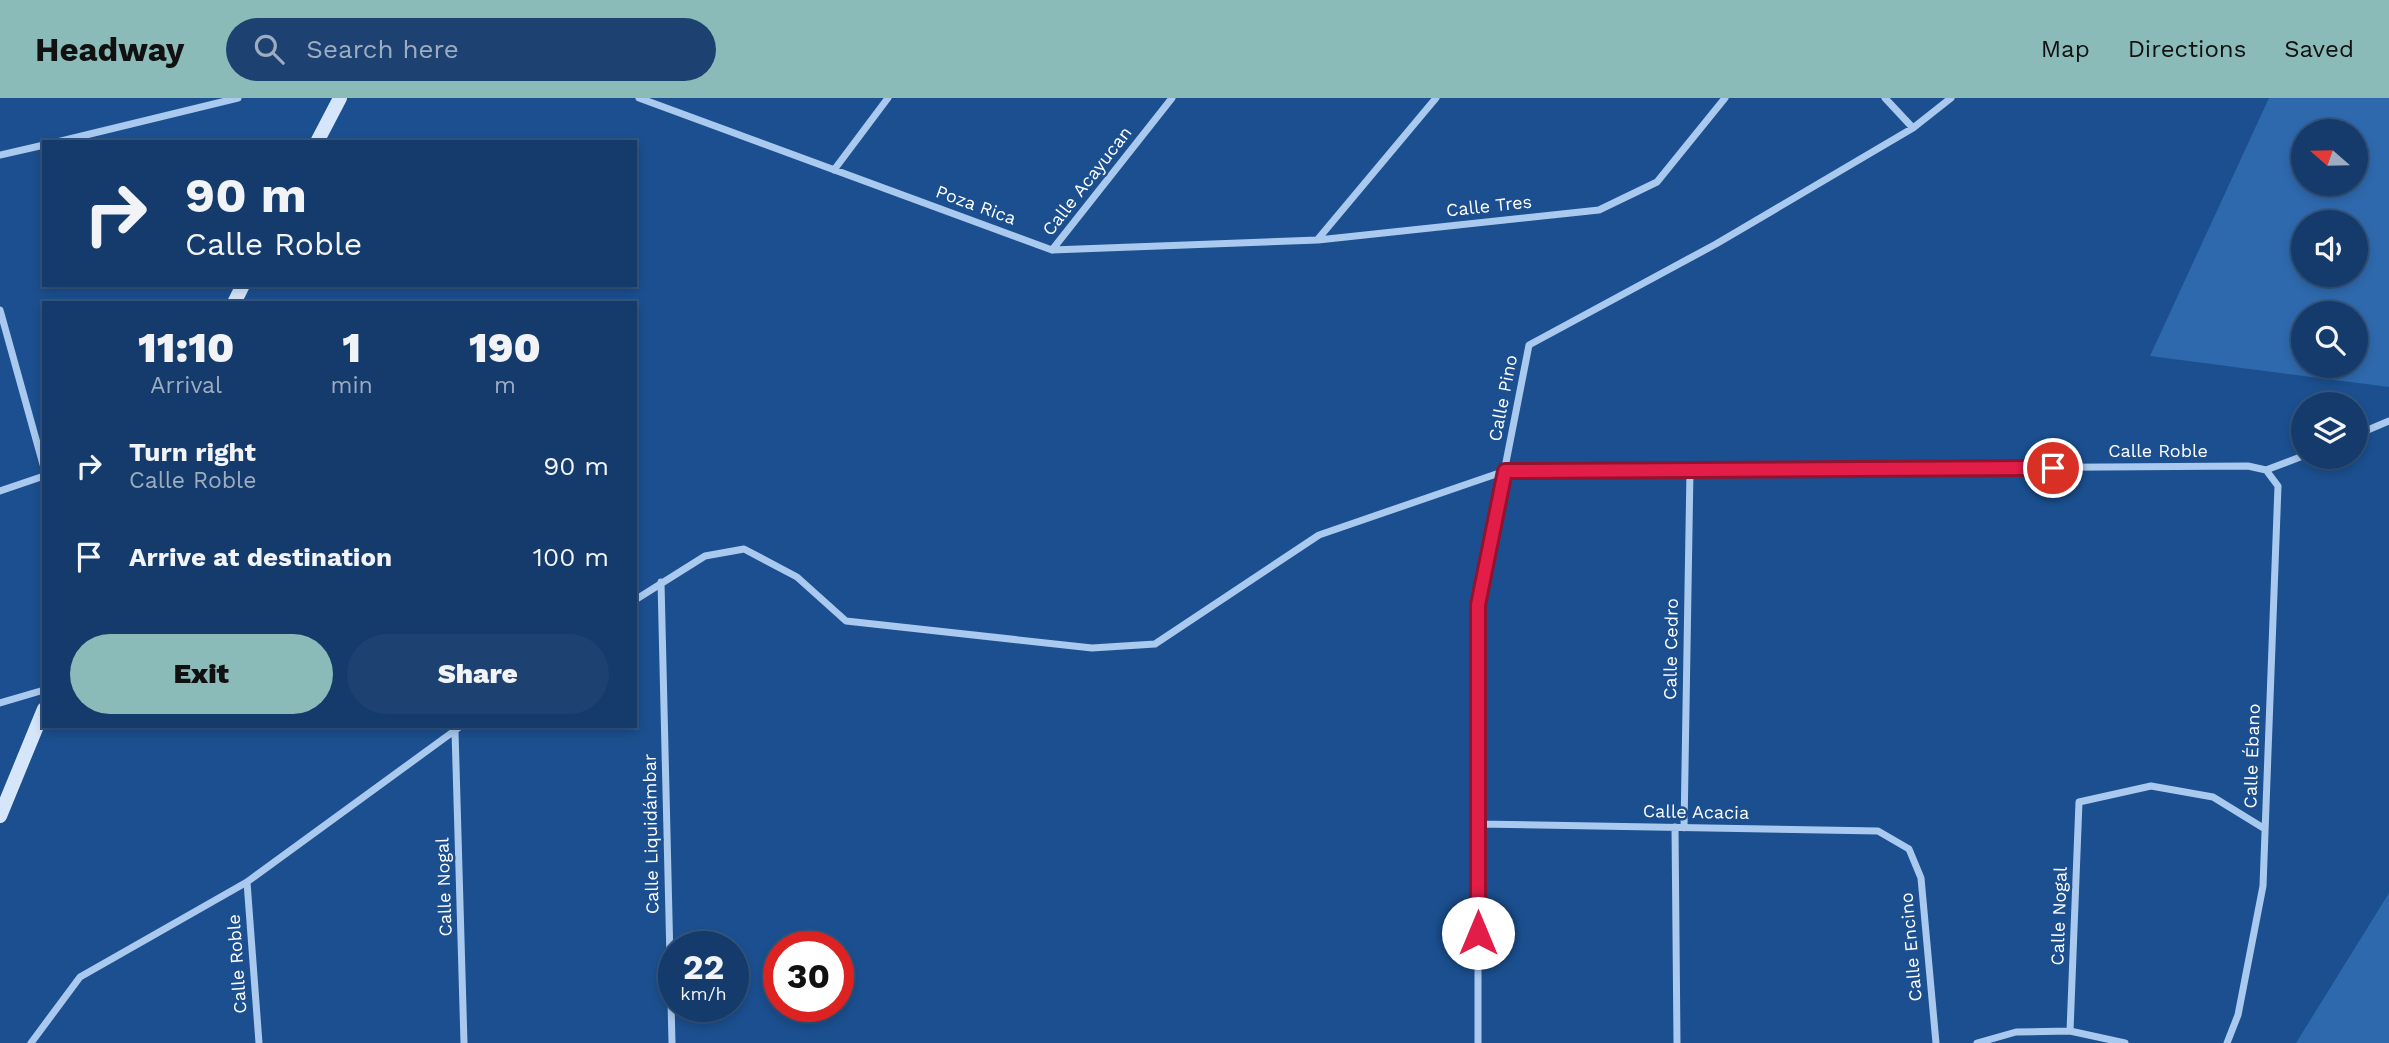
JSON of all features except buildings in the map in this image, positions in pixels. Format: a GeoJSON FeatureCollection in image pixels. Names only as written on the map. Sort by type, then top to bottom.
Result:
{"type":"FeatureCollection","features":[{"type":"Feature","properties":{"kind":"street"},"geometry":{"type":"LineString","coordinates":[[65,140],[238,98]]}},
{"type":"Feature","properties":{"kind":"street"},"geometry":{"type":"LineString","coordinates":[[318,140],[340,98]]}},
{"type":"Feature","properties":{"kind":"street","name":"Poza Rica"},"geometry":{"type":"LineString","coordinates":[[639,98],[1052,250],[1318,240]]}},
{"type":"Feature","properties":{"kind":"street"},"geometry":{"type":"LineString","coordinates":[[834,170],[888,98]]}},
{"type":"Feature","properties":{"kind":"street","name":"Calle Acayucan"},"geometry":{"type":"LineString","coordinates":[[1052,250],[1172,98]]}},
{"type":"Feature","properties":{"kind":"street"},"geometry":{"type":"LineString","coordinates":[[1318,240],[1436,98]]}},
{"type":"Feature","properties":{"kind":"street","name":"Calle Tres"},"geometry":{"type":"LineString","coordinates":[[1318,240],[1599,210],[1657,182],[1725,98]]}},
{"type":"Feature","properties":{"kind":"street"},"geometry":{"type":"LineString","coordinates":[[1885,98],[1913,128],[1951,98]]}},
{"type":"Feature","properties":{"kind":"street","name":"Calle Pino"},"geometry":{"type":"LineString","coordinates":[[1478,1043],[1478,605],[1529,345],[1716,244],[1913,128]]}},
{"type":"Feature","properties":{"kind":"street"},"geometry":{"type":"LineString","coordinates":[[0,156],[42,146]]}},
{"type":"Feature","properties":{"kind":"street"},"geometry":{"type":"LineString","coordinates":[[0,310],[42,461]]}},
{"type":"Feature","properties":{"kind":"street"},"geometry":{"type":"LineString","coordinates":[[2368,430],[2389,421]]}},
{"type":"Feature","properties":{"kind":"street","name":"Calle Roble"},"geometry":{"type":"LineString","coordinates":[[661,582],[705,556],[744,549],[797,577],[846,621],[1092,648],[1155,644],[1319,536],[1505,471],[2248,466],[2266,470],[2291,461]]}},
{"type":"Feature","properties":{"kind":"street","name":"Calle Cedro"},"geometry":{"type":"LineString","coordinates":[[1684,828],[1690,470]]}},
{"type":"Feature","properties":{"kind":"street","name":"Calle Ébano"},"geometry":{"type":"LineString","coordinates":[[2227,1043],[2238,1015],[2263,886],[2278,486],[2266,470]]}},
{"type":"Feature","properties":{"kind":"street"},"geometry":{"type":"LineString","coordinates":[[0,491],[42,477]]}},
{"type":"Feature","properties":{"kind":"street"},"geometry":{"type":"LineString","coordinates":[[637,599],[661,582]]}},
{"type":"Feature","properties":{"kind":"street","name":"Calle Liquidámbar"},"geometry":{"type":"LineString","coordinates":[[661,582],[672,1043]]}},
{"type":"Feature","properties":{"kind":"street"},"geometry":{"type":"LineString","coordinates":[[0,703],[42,691]]}},
{"type":"Feature","properties":{"kind":"street"},"geometry":{"type":"LineString","coordinates":[[0,816],[42,714]]}},
{"type":"Feature","properties":{"kind":"street"},"geometry":{"type":"LineString","coordinates":[[31,1043],[80,977],[247,882],[458,729]]}},
{"type":"Feature","properties":{"kind":"street","name":"Calle Nogal"},"geometry":{"type":"LineString","coordinates":[[458,729],[464,1043]]}},
{"type":"Feature","properties":{"kind":"street","name":"Calle Nogal"},"geometry":{"type":"LineString","coordinates":[[2070,1031],[2079,802],[2151,786],[2214,797],[2265,829]]}},
{"type":"Feature","properties":{"kind":"street","name":"Calle Acacia"},"geometry":{"type":"LineString","coordinates":[[1478,824],[1878,831],[1909,849]]}},
{"type":"Feature","properties":{"kind":"street"},"geometry":{"type":"LineString","coordinates":[[1675,827],[1676,1043]]}},
{"type":"Feature","properties":{"kind":"street","name":"Calle Encino"},"geometry":{"type":"LineString","coordinates":[[1909,849],[1921,878],[1936,1043]]}},
{"type":"Feature","properties":{"kind":"street","name":"Calle Roble"},"geometry":{"type":"LineString","coordinates":[[247,882],[259,1043]]}},
{"type":"Feature","properties":{"kind":"street"},"geometry":{"type":"LineString","coordinates":[[1977,1043],[2016,1032],[2070,1031],[2125,1043]]}},
{"type":"Feature","properties":{"kind":"shaded area"},"geometry":{"type":"Polygon","coordinates":[[[2269,98],[2389,98],[2389,387],[2320,378],[2368,378],[2368,301],[2291,301],[2291,374],[2150,356],[2269,98]]]}},
{"type":"Feature","properties":{"kind":"shaded area"},"geometry":{"type":"Polygon","coordinates":[[[2389,893],[2389,1043],[2296,1043],[2389,893]]]}},
{"type":"Feature","properties":{"kind":"route"},"geometry":{"type":"LineString","coordinates":[[1478,933],[1478,605],[1505,471],[2053,468]]}}]}
